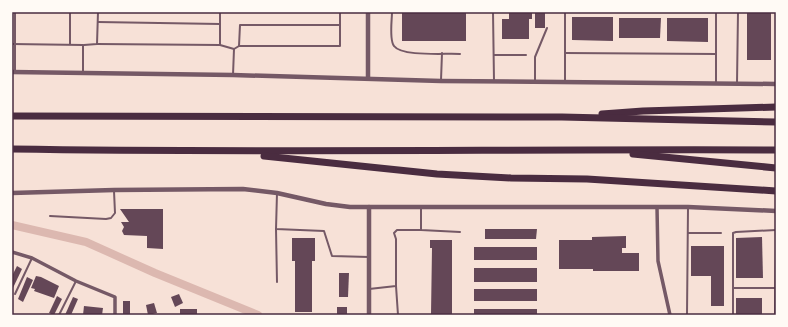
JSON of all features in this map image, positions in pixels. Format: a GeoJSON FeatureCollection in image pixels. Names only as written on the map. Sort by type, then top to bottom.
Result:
{"type":"FeatureCollection","features":[{"type":"Feature","properties":{"kind":"highway"},"geometry":{"type":"LineString","coordinates":[[562,117],[643,111],[776,107]]}},
{"type":"Feature","properties":{"kind":"highway"},"geometry":{"type":"LineString","coordinates":[[12,116],[562,117],[776,122]]}},
{"type":"Feature","properties":{"kind":"highway"},"geometry":{"type":"LineString","coordinates":[[12,149],[202,152],[776,150]]}},
{"type":"Feature","properties":{"kind":"highway"},"geometry":{"type":"LineString","coordinates":[[592,150],[776,168]]}},
{"type":"Feature","properties":{"kind":"highway"},"geometry":{"type":"LineString","coordinates":[[202,152],[286,157],[437,174],[587,180],[776,191]]}},
{"type":"Feature","properties":{"kind":"street"},"geometry":{"type":"LineString","coordinates":[[368,12],[368,78]]}},
{"type":"Feature","properties":{"kind":"street"},"geometry":{"type":"LineString","coordinates":[[14,72],[233,75],[494,82],[776,84]]}},
{"type":"Feature","properties":{"kind":"street"},"geometry":{"type":"LineString","coordinates":[[12,193],[114,190],[243,189],[350,207],[688,207],[776,211]]}},
{"type":"Feature","properties":{"kind":"street"},"geometry":{"type":"LineString","coordinates":[[369,207],[369,315]]}},
{"type":"Feature","properties":{"kind":"street"},"geometry":{"type":"LineString","coordinates":[[656,207],[658,261],[670,315]]}},
{"type":"Feature","properties":{"kind":"street"},"geometry":{"type":"LineString","coordinates":[[12,252],[32,258],[115,297],[115,315]]}},
{"type":"Feature","properties":{"kind":"lane"},"geometry":{"type":"LineString","coordinates":[[14,72],[16,44],[15,12]]}},
{"type":"Feature","properties":{"kind":"lane"},"geometry":{"type":"LineString","coordinates":[[70,12],[70,44]]}},
{"type":"Feature","properties":{"kind":"lane"},"geometry":{"type":"LineString","coordinates":[[97,44],[98,12]]}},
{"type":"Feature","properties":{"kind":"lane"},"geometry":{"type":"LineString","coordinates":[[220,12],[220,45]]}},
{"type":"Feature","properties":{"kind":"lane"},"geometry":{"type":"LineString","coordinates":[[12,44],[220,45],[234,49],[239,46],[340,46],[340,12]]}},
{"type":"Feature","properties":{"kind":"lane"},"geometry":{"type":"LineString","coordinates":[[392,12],[392,41],[393,45],[397,49],[407,52],[460,54]]}},
{"type":"Feature","properties":{"kind":"lane"},"geometry":{"type":"LineString","coordinates":[[493,12],[494,82]]}},
{"type":"Feature","properties":{"kind":"lane"},"geometry":{"type":"LineString","coordinates":[[565,12],[565,83]]}},
{"type":"Feature","properties":{"kind":"lane"},"geometry":{"type":"LineString","coordinates":[[716,12],[716,84]]}},
{"type":"Feature","properties":{"kind":"lane"},"geometry":{"type":"LineString","coordinates":[[737,84],[738,12]]}},
{"type":"Feature","properties":{"kind":"lane"},"geometry":{"type":"LineString","coordinates":[[98,22],[220,24]]}},
{"type":"Feature","properties":{"kind":"lane"},"geometry":{"type":"LineString","coordinates":[[239,46],[240,25],[340,25]]}},
{"type":"Feature","properties":{"kind":"lane"},"geometry":{"type":"LineString","coordinates":[[535,82],[536,57],[547,28]]}},
{"type":"Feature","properties":{"kind":"lane"},"geometry":{"type":"LineString","coordinates":[[83,45],[83,73]]}},
{"type":"Feature","properties":{"kind":"lane"},"geometry":{"type":"LineString","coordinates":[[233,75],[234,49]]}},
{"type":"Feature","properties":{"kind":"lane"},"geometry":{"type":"LineString","coordinates":[[441,81],[442,53]]}},
{"type":"Feature","properties":{"kind":"lane"},"geometry":{"type":"LineString","coordinates":[[565,53],[716,54]]}},
{"type":"Feature","properties":{"kind":"lane"},"geometry":{"type":"LineString","coordinates":[[494,55],[526,55]]}},
{"type":"Feature","properties":{"kind":"lane"},"geometry":{"type":"LineString","coordinates":[[50,216],[111,218],[115,213],[114,190]]}},
{"type":"Feature","properties":{"kind":"lane"},"geometry":{"type":"LineString","coordinates":[[276,282],[277,194]]}},
{"type":"Feature","properties":{"kind":"lane"},"geometry":{"type":"LineString","coordinates":[[421,207],[421,230]]}},
{"type":"Feature","properties":{"kind":"lane"},"geometry":{"type":"LineString","coordinates":[[687,315],[688,207]]}},
{"type":"Feature","properties":{"kind":"lane"},"geometry":{"type":"LineString","coordinates":[[276,229],[324,231],[332,256],[369,257]]}},
{"type":"Feature","properties":{"kind":"lane"},"geometry":{"type":"LineString","coordinates":[[398,315],[396,286],[396,239],[394,233],[397,230],[460,232]]}},
{"type":"Feature","properties":{"kind":"lane"},"geometry":{"type":"LineString","coordinates":[[733,315],[733,233],[776,230]]}},
{"type":"Feature","properties":{"kind":"lane"},"geometry":{"type":"LineString","coordinates":[[688,232],[721,233]]}},
{"type":"Feature","properties":{"kind":"lane"},"geometry":{"type":"LineString","coordinates":[[775,315],[776,246]]}},
{"type":"Feature","properties":{"kind":"lane"},"geometry":{"type":"LineString","coordinates":[[14,294],[32,258]]}},
{"type":"Feature","properties":{"kind":"lane"},"geometry":{"type":"LineString","coordinates":[[59,315],[76,280]]}},
{"type":"Feature","properties":{"kind":"lane"},"geometry":{"type":"LineString","coordinates":[[369,289],[396,286]]}},
{"type":"Feature","properties":{"kind":"lane"},"geometry":{"type":"LineString","coordinates":[[733,288],[775,288]]}},
{"type":"Feature","properties":{"kind":"building"},"geometry":{"type":"Polygon","coordinates":[[[402,12],[466,12],[466,41],[402,41],[402,12]]]}},
{"type":"Feature","properties":{"kind":"building"},"geometry":{"type":"Polygon","coordinates":[[[509,12],[532,12],[532,19],[529,19],[529,39],[502,39],[502,19],[509,19],[509,12]]]}},
{"type":"Feature","properties":{"kind":"building"},"geometry":{"type":"Polygon","coordinates":[[[535,12],[545,12],[545,28],[535,28],[535,12]]]}},
{"type":"Feature","properties":{"kind":"building"},"geometry":{"type":"Polygon","coordinates":[[[747,12],[771,12],[771,60],[747,60],[747,12]]]}},
{"type":"Feature","properties":{"kind":"building"},"geometry":{"type":"Polygon","coordinates":[[[572,17],[613,17],[613,41],[572,40],[572,17]]]}},
{"type":"Feature","properties":{"kind":"building"},"geometry":{"type":"Polygon","coordinates":[[[619,18],[661,18],[660,38],[619,38],[619,18]]]}},
{"type":"Feature","properties":{"kind":"building"},"geometry":{"type":"Polygon","coordinates":[[[667,18],[708,18],[708,42],[667,41],[667,18]]]}},
{"type":"Feature","properties":{"kind":"building"},"geometry":{"type":"Polygon","coordinates":[[[120,209],[163,209],[163,249],[147,248],[147,236],[124,235],[122,231],[124,227],[121,222],[129,222],[120,209]]]}},
{"type":"Feature","properties":{"kind":"building"},"geometry":{"type":"Polygon","coordinates":[[[485,229],[537,229],[536,239],[485,239],[485,229]]]}},
{"type":"Feature","properties":{"kind":"building"},"geometry":{"type":"Polygon","coordinates":[[[626,236],[626,248],[622,248],[622,253],[639,253],[639,271],[559,269],[559,240],[592,240],[592,237],[626,236]]]}},
{"type":"Feature","properties":{"kind":"building"},"geometry":{"type":"Polygon","coordinates":[[[762,237],[763,278],[736,278],[736,238],[762,237]]]}},
{"type":"Feature","properties":{"kind":"building"},"geometry":{"type":"Polygon","coordinates":[[[292,238],[315,238],[315,261],[312,261],[312,312],[295,312],[295,261],[292,261],[292,238]]]}},
{"type":"Feature","properties":{"kind":"building"},"geometry":{"type":"Polygon","coordinates":[[[430,240],[452,240],[452,315],[431,315],[432,248],[430,248],[430,240]]]}},
{"type":"Feature","properties":{"kind":"building"},"geometry":{"type":"Polygon","coordinates":[[[691,246],[724,246],[724,306],[711,306],[711,276],[691,276],[691,246]]]}},
{"type":"Feature","properties":{"kind":"building"},"geometry":{"type":"Polygon","coordinates":[[[474,247],[537,247],[537,260],[474,260],[474,247]]]}},
{"type":"Feature","properties":{"kind":"building"},"geometry":{"type":"Polygon","coordinates":[[[17,266],[22,269],[12,290],[12,276],[17,266]]]}},
{"type":"Feature","properties":{"kind":"building"},"geometry":{"type":"Polygon","coordinates":[[[474,268],[537,268],[537,282],[474,282],[474,268]]]}},
{"type":"Feature","properties":{"kind":"building"},"geometry":{"type":"Polygon","coordinates":[[[339,273],[349,273],[348,297],[339,297],[339,273]]]}},
{"type":"Feature","properties":{"kind":"building"},"geometry":{"type":"Polygon","coordinates":[[[36,276],[59,286],[54,298],[34,291],[35,289],[31,288],[36,276]]]}},
{"type":"Feature","properties":{"kind":"building"},"geometry":{"type":"Polygon","coordinates":[[[27,277],[33,280],[23,302],[18,299],[27,277]]]}},
{"type":"Feature","properties":{"kind":"building"},"geometry":{"type":"Polygon","coordinates":[[[474,289],[537,289],[537,301],[474,301],[474,289]]]}},
{"type":"Feature","properties":{"kind":"building"},"geometry":{"type":"Polygon","coordinates":[[[179,294],[183,303],[175,307],[171,297],[179,294]]]}},
{"type":"Feature","properties":{"kind":"building"},"geometry":{"type":"Polygon","coordinates":[[[57,296],[62,299],[54,315],[49,313],[57,296]]]}},
{"type":"Feature","properties":{"kind":"building"},"geometry":{"type":"Polygon","coordinates":[[[73,297],[78,299],[71,315],[65,315],[73,297]]]}},
{"type":"Feature","properties":{"kind":"building"},"geometry":{"type":"Polygon","coordinates":[[[736,298],[762,298],[762,315],[736,315],[736,298]]]}},
{"type":"Feature","properties":{"kind":"building"},"geometry":{"type":"Polygon","coordinates":[[[123,301],[130,301],[130,315],[123,315],[123,301]]]}},
{"type":"Feature","properties":{"kind":"building"},"geometry":{"type":"Polygon","coordinates":[[[154,303],[157,313],[148,315],[146,305],[154,303]]]}},
{"type":"Feature","properties":{"kind":"building"},"geometry":{"type":"Polygon","coordinates":[[[84,306],[103,308],[102,315],[83,315],[84,306]]]}},
{"type":"Feature","properties":{"kind":"building"},"geometry":{"type":"Polygon","coordinates":[[[337,307],[347,307],[347,315],[337,315],[337,307]]]}},
{"type":"Feature","properties":{"kind":"building"},"geometry":{"type":"Polygon","coordinates":[[[180,309],[197,309],[197,315],[180,315],[180,309]]]}},
{"type":"Feature","properties":{"kind":"building"},"geometry":{"type":"Polygon","coordinates":[[[474,309],[537,309],[537,315],[474,315],[474,309]]]}},
{"type":"Feature","properties":{"kind":"waterway"},"geometry":{"type":"LineString","coordinates":[[12,225],[86,242],[155,273],[258,315]]}}]}
